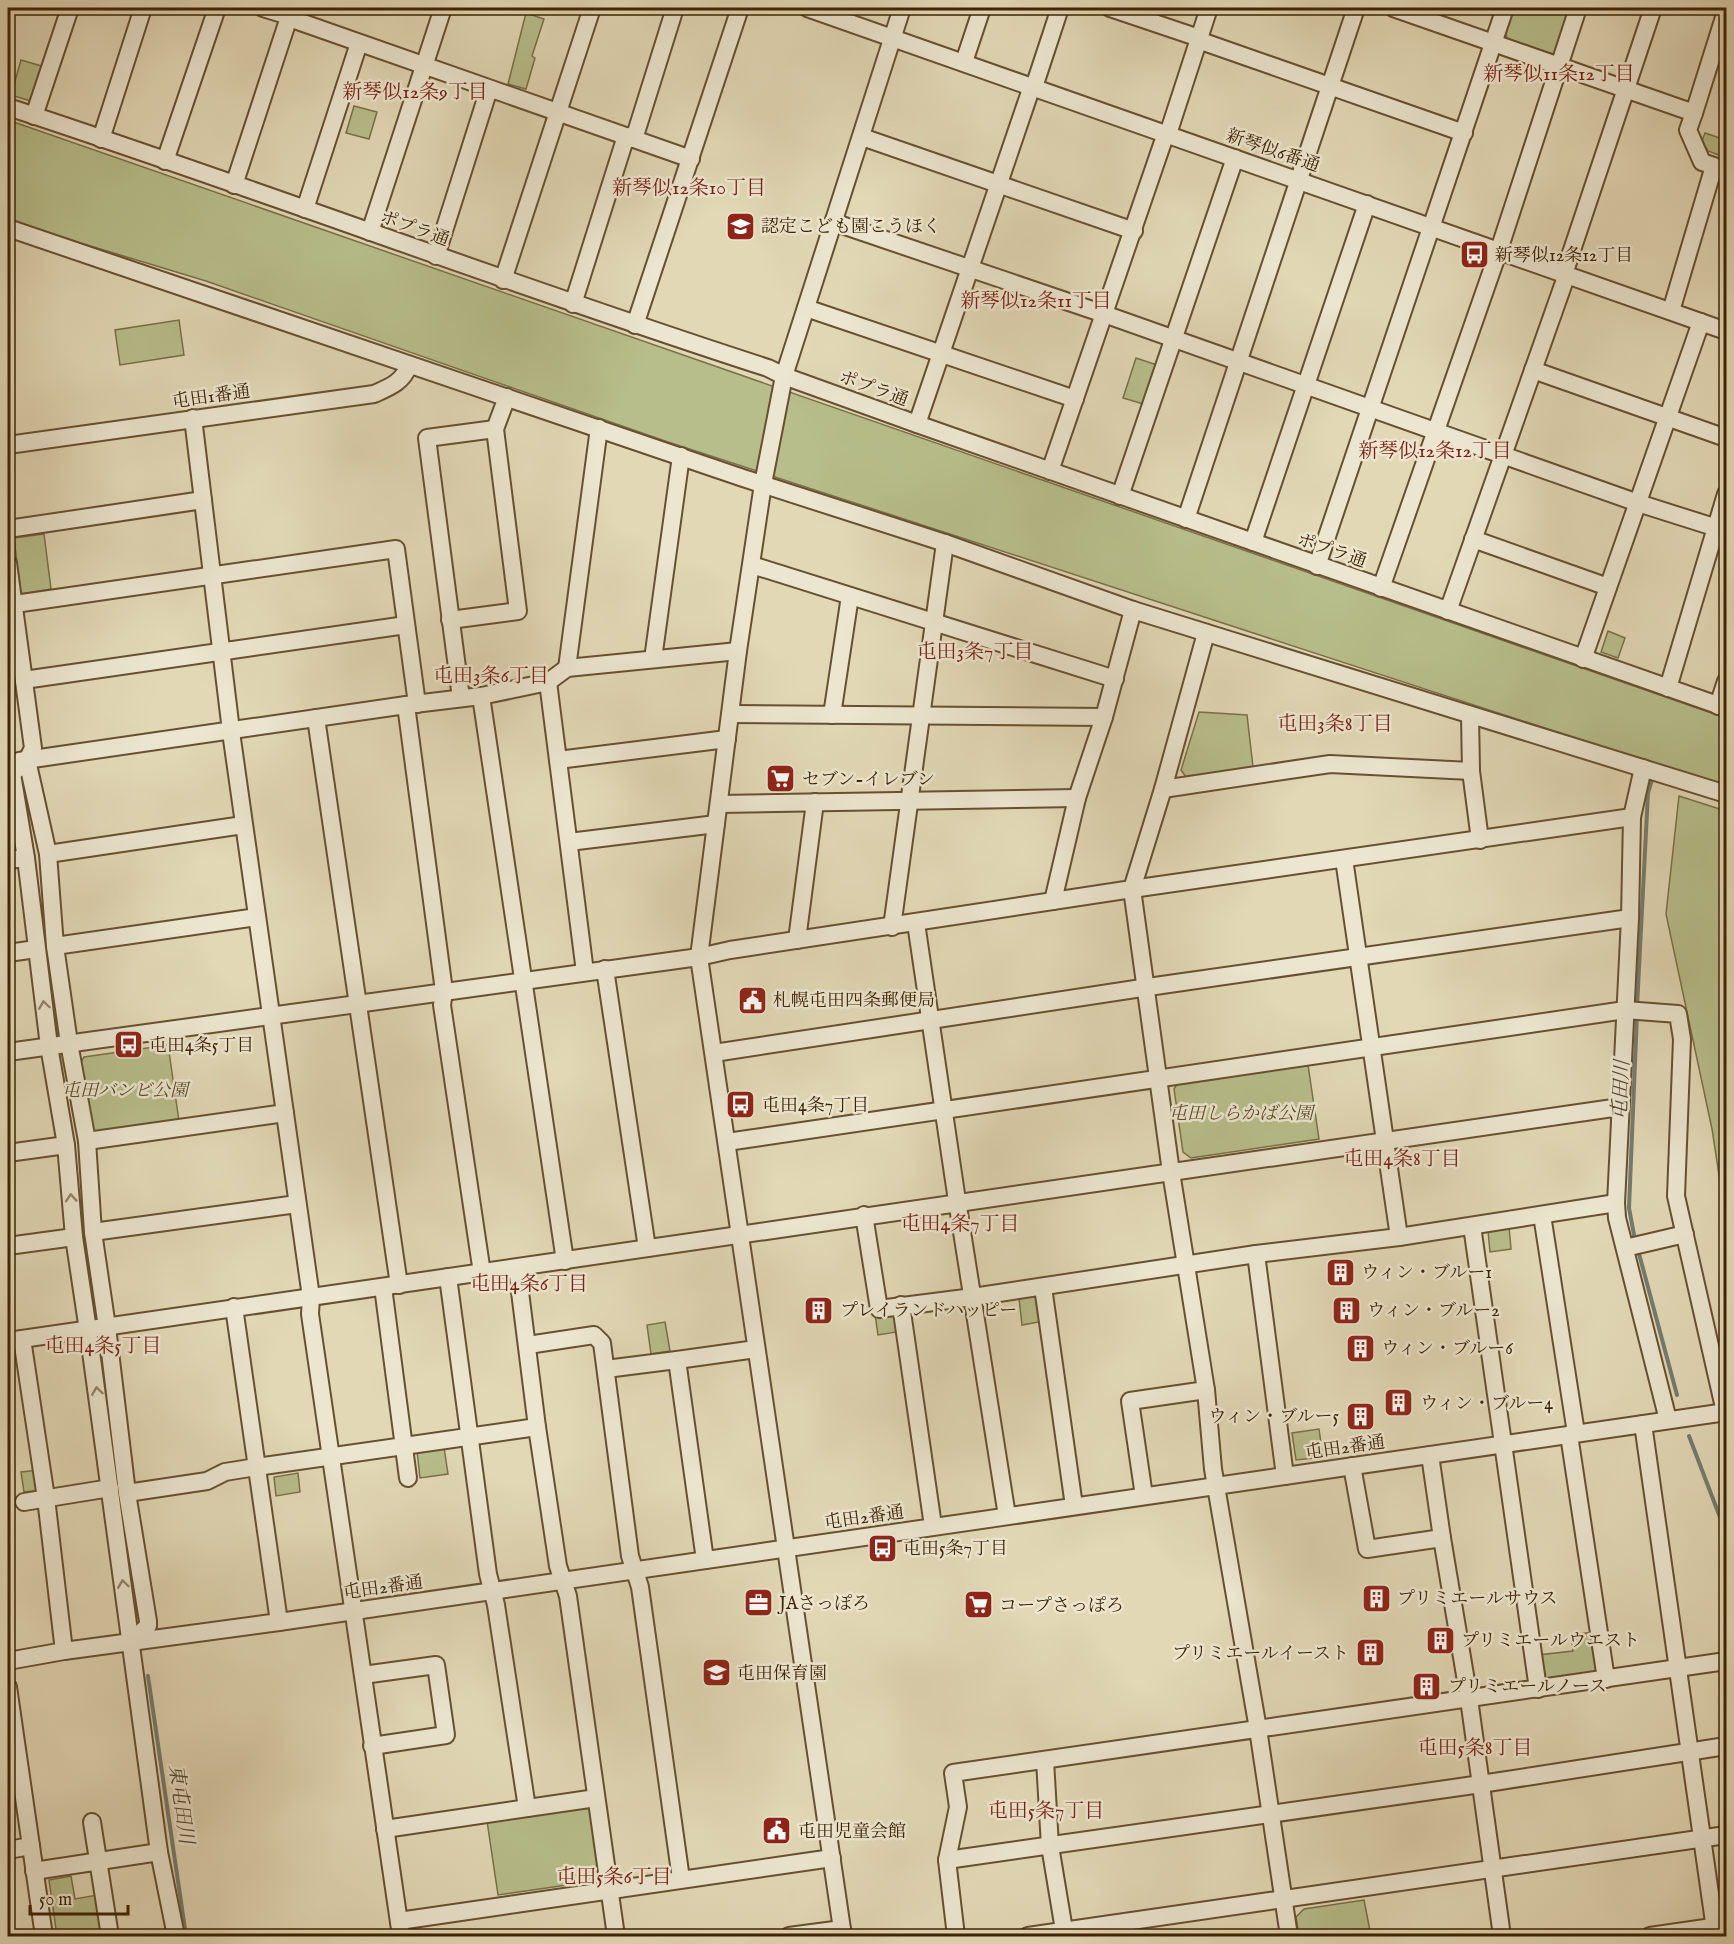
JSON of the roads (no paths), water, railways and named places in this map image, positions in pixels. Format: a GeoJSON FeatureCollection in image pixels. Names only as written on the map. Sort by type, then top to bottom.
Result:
{"type":"FeatureCollection","features":[{"type":"Feature","properties":{"kind":"street"},"geometry":{"type":"LineString","coordinates":[[34,116],[70,8]]}},
{"type":"Feature","properties":{"kind":"street"},"geometry":{"type":"LineString","coordinates":[[100,139],[143,8]]}},
{"type":"Feature","properties":{"kind":"street"},"geometry":{"type":"LineString","coordinates":[[165,160],[217,8]]}},
{"type":"Feature","properties":{"kind":"street"},"geometry":{"type":"LineString","coordinates":[[263,8],[290,14],[358,43],[691,159]]}},
{"type":"Feature","properties":{"kind":"street"},"geometry":{"type":"LineString","coordinates":[[370,232],[443,8]]}},
{"type":"Feature","properties":{"kind":"street"},"geometry":{"type":"LineString","coordinates":[[503,280],[592,8]]}},
{"type":"Feature","properties":{"kind":"street"},"geometry":{"type":"LineString","coordinates":[[573,304],[675,8]]}},
{"type":"Feature","properties":{"kind":"street"},"geometry":{"type":"LineString","coordinates":[[634,325],[740,8]]}},
{"type":"Feature","properties":{"kind":"street","name":"新琴似6番通"},"geometry":{"type":"LineString","coordinates":[[812,8],[1726,331]]}},
{"type":"Feature","properties":{"kind":"street"},"geometry":{"type":"LineString","coordinates":[[789,1936],[843,1933],[699,957],[738,651],[763,484],[784,376],[902,8]]}},
{"type":"Feature","properties":{"kind":"street"},"geometry":{"type":"LineString","coordinates":[[964,62],[982,8]]}},
{"type":"Feature","properties":{"kind":"street"},"geometry":{"type":"LineString","coordinates":[[917,424],[1060,8]]}},
{"type":"Feature","properties":{"kind":"street"},"geometry":{"type":"LineString","coordinates":[[1110,8],[1464,133]]}},
{"type":"Feature","properties":{"kind":"street"},"geometry":{"type":"LineString","coordinates":[[1050,471],[1209,8]]}},
{"type":"Feature","properties":{"kind":"street"},"geometry":{"type":"LineString","coordinates":[[1186,519],[1356,8]]}},
{"type":"Feature","properties":{"kind":"street"},"geometry":{"type":"LineString","coordinates":[[1392,8],[1694,112]]}},
{"type":"Feature","properties":{"kind":"street"},"geometry":{"type":"LineString","coordinates":[[1317,566],[1505,8]]}},
{"type":"Feature","properties":{"kind":"street"},"geometry":{"type":"LineString","coordinates":[[1381,588],[1499,250],[1578,8]]}},
{"type":"Feature","properties":{"kind":"street"},"geometry":{"type":"LineString","coordinates":[[1448,611],[1566,274],[1653,8]]}},
{"type":"Feature","properties":{"kind":"street"},"geometry":{"type":"LineString","coordinates":[[1671,311],[1714,166],[1702,162],[1688,130],[1726,11]]}},
{"type":"Feature","properties":{"kind":"street"},"geometry":{"type":"LineString","coordinates":[[234,185],[290,14]]}},
{"type":"Feature","properties":{"kind":"street"},"geometry":{"type":"LineString","coordinates":[[305,209],[358,43]]}},
{"type":"Feature","properties":{"kind":"street"},"geometry":{"type":"LineString","coordinates":[[436,256],[489,89]]}},
{"type":"Feature","properties":{"kind":"street","name":"ポプラ通"},"geometry":{"type":"LineString","coordinates":[[8,107],[634,325],[768,368],[784,376],[917,424],[1722,707]]}},
{"type":"Feature","properties":{"kind":"street"},"geometry":{"type":"LineString","coordinates":[[862,137],[1134,231]]}},
{"type":"Feature","properties":{"kind":"street"},"geometry":{"type":"LineString","coordinates":[[1120,496],[1235,158]]}},
{"type":"Feature","properties":{"kind":"street"},"geometry":{"type":"LineString","coordinates":[[1253,542],[1367,204]]}},
{"type":"Feature","properties":{"kind":"street"},"geometry":{"type":"LineString","coordinates":[[833,222],[1371,407],[1638,503],[1722,528]]}},
{"type":"Feature","properties":{"kind":"street"},"geometry":{"type":"LineString","coordinates":[[8,228],[409,365],[945,543],[1133,610],[1726,794]]}},
{"type":"Feature","properties":{"kind":"street"},"geometry":{"type":"LineString","coordinates":[[806,308],[1075,399]]}},
{"type":"Feature","properties":{"kind":"street"},"geometry":{"type":"LineString","coordinates":[[1583,659],[1701,322]]}},
{"type":"Feature","properties":{"kind":"street","name":"屯田1番通"},"geometry":{"type":"LineString","coordinates":[[8,445],[374,393],[405,377],[409,365]]}},
{"type":"Feature","properties":{"kind":"street"},"geometry":{"type":"LineString","coordinates":[[1533,370],[1726,438]]}},
{"type":"Feature","properties":{"kind":"street"},"geometry":{"type":"LineString","coordinates":[[450,620],[518,611],[495,429],[507,397]]}},
{"type":"Feature","properties":{"kind":"street"},"geometry":{"type":"LineString","coordinates":[[193,418],[243,825],[311,1297],[310,1314],[400,1929],[611,1890],[832,1858]]}},
{"type":"Feature","properties":{"kind":"street"},"geometry":{"type":"LineString","coordinates":[[567,668],[599,428]]}},
{"type":"Feature","properties":{"kind":"street"},"geometry":{"type":"LineString","coordinates":[[461,698],[428,438],[495,429]]}},
{"type":"Feature","properties":{"kind":"street"},"geometry":{"type":"LineString","coordinates":[[653,659],[681,456]]}},
{"type":"Feature","properties":{"kind":"street"},"geometry":{"type":"LineString","coordinates":[[1668,688],[1722,528],[1726,494]]}},
{"type":"Feature","properties":{"kind":"street"},"geometry":{"type":"LineString","coordinates":[[8,529],[203,500]]}},
{"type":"Feature","properties":{"kind":"street"},"geometry":{"type":"LineString","coordinates":[[1473,539],[1608,586]]}},
{"type":"Feature","properties":{"kind":"street"},"geometry":{"type":"LineString","coordinates":[[892,927],[945,543]]}},
{"type":"Feature","properties":{"kind":"street"},"geometry":{"type":"LineString","coordinates":[[10,604],[396,549],[411,704],[444,991],[442,1005],[482,1273]]}},
{"type":"Feature","properties":{"kind":"street"},"geometry":{"type":"LineString","coordinates":[[8,563],[10,604],[24,680],[33,748],[27,760],[12,774],[26,858],[49,1046],[66,1145],[74,1237],[159,1852],[176,1936]]}},
{"type":"Feature","properties":{"kind":"street"},"geometry":{"type":"LineString","coordinates":[[752,565],[1114,680]]}},
{"type":"Feature","properties":{"kind":"street"},"geometry":{"type":"LineString","coordinates":[[832,715],[850,596]]}},
{"type":"Feature","properties":{"kind":"street"},"geometry":{"type":"LineString","coordinates":[[1053,901],[1077,798],[1104,717],[1133,610]]}},
{"type":"Feature","properties":{"kind":"street"},"geometry":{"type":"LineString","coordinates":[[24,680],[405,625]]}},
{"type":"Feature","properties":{"kind":"street"},"geometry":{"type":"LineString","coordinates":[[1206,633],[1163,789],[1132,889],[1144,988],[1206,1390],[1214,1468],[1258,1730],[1289,1936]]}},
{"type":"Feature","properties":{"kind":"street"},"geometry":{"type":"LineString","coordinates":[[8,763],[411,704],[481,696],[548,682],[567,668],[738,651]]}},
{"type":"Feature","properties":{"kind":"street"},"geometry":{"type":"LineString","coordinates":[[1722,707],[1726,681]]}},
{"type":"Feature","properties":{"kind":"street"},"geometry":{"type":"LineString","coordinates":[[548,682],[585,972]]}},
{"type":"Feature","properties":{"kind":"street"},"geometry":{"type":"LineString","coordinates":[[481,696],[565,1261]]}},
{"type":"Feature","properties":{"kind":"street"},"geometry":{"type":"LineString","coordinates":[[731,714],[1104,717]]}},
{"type":"Feature","properties":{"kind":"street"},"geometry":{"type":"LineString","coordinates":[[1470,715],[1471,771],[1480,840]]}},
{"type":"Feature","properties":{"kind":"street"},"geometry":{"type":"LineString","coordinates":[[316,718],[358,1005],[391,1286],[408,1478]]}},
{"type":"Feature","properties":{"kind":"street"},"geometry":{"type":"LineString","coordinates":[[558,760],[727,739]]}},
{"type":"Feature","properties":{"kind":"street"},"geometry":{"type":"LineString","coordinates":[[27,760],[48,854],[55,946],[69,1043],[87,1141],[93,1232],[127,1493],[148,1626],[130,1642]]}},
{"type":"Feature","properties":{"kind":"street"},"geometry":{"type":"LineString","coordinates":[[1163,789],[1330,764],[1471,771]]}},
{"type":"Feature","properties":{"kind":"street"},"geometry":{"type":"LineString","coordinates":[[1643,768],[1632,817],[1630,918],[1616,1203],[1617,1218],[1668,1420]]}},
{"type":"Feature","properties":{"kind":"street"},"geometry":{"type":"LineString","coordinates":[[720,804],[1077,798]]}},
{"type":"Feature","properties":{"kind":"street"},"geometry":{"type":"LineString","coordinates":[[797,940],[815,802]]}},
{"type":"Feature","properties":{"kind":"street"},"geometry":{"type":"LineString","coordinates":[[8,1052],[699,957],[1132,889],[1632,817]]}},
{"type":"Feature","properties":{"kind":"street"},"geometry":{"type":"LineString","coordinates":[[569,842],[716,824]]}},
{"type":"Feature","properties":{"kind":"street"},"geometry":{"type":"LineString","coordinates":[[48,854],[243,825]]}},
{"type":"Feature","properties":{"kind":"street"},"geometry":{"type":"LineString","coordinates":[[8,860],[26,858]]}},
{"type":"Feature","properties":{"kind":"street"},"geometry":{"type":"LineString","coordinates":[[1344,859],[1399,1237]]}},
{"type":"Feature","properties":{"kind":"street"},"geometry":{"type":"LineString","coordinates":[[55,946],[257,917]]}},
{"type":"Feature","properties":{"kind":"street"},"geometry":{"type":"LineString","coordinates":[[714,1053],[1630,918]]}},
{"type":"Feature","properties":{"kind":"street"},"geometry":{"type":"LineString","coordinates":[[916,923],[1007,1516]]}},
{"type":"Feature","properties":{"kind":"street"},"geometry":{"type":"LineString","coordinates":[[8,953],[36,949]]}},
{"type":"Feature","properties":{"kind":"street"},"geometry":{"type":"LineString","coordinates":[[604,969],[647,1248]]}},
{"type":"Feature","properties":{"kind":"street"},"geometry":{"type":"LineString","coordinates":[[727,1142],[1625,1010],[1678,1014],[1682,1039],[1676,1196],[1726,1412]]}},
{"type":"Feature","properties":{"kind":"street"},"geometry":{"type":"LineString","coordinates":[[64,1651],[46,1498],[15,1340],[1620,1107]]}},
{"type":"Feature","properties":{"kind":"street"},"geometry":{"type":"LineString","coordinates":[[87,1141],[285,1113]]}},
{"type":"Feature","properties":{"kind":"street"},"geometry":{"type":"LineString","coordinates":[[8,1153],[66,1145]]}},
{"type":"Feature","properties":{"kind":"street"},"geometry":{"type":"LineString","coordinates":[[864,1215],[879,1309],[1256,1254],[1399,1237],[1616,1203]]}},
{"type":"Feature","properties":{"kind":"street"},"geometry":{"type":"LineString","coordinates":[[93,1232],[297,1204]]}},
{"type":"Feature","properties":{"kind":"street"},"geometry":{"type":"LineString","coordinates":[[1542,1215],[1606,1678]]}},
{"type":"Feature","properties":{"kind":"street"},"geometry":{"type":"LineString","coordinates":[[1472,1226],[1538,1689]]}},
{"type":"Feature","properties":{"kind":"street"},"geometry":{"type":"LineString","coordinates":[[1625,1248],[1685,1234]]}},
{"type":"Feature","properties":{"kind":"street"},"geometry":{"type":"LineString","coordinates":[[8,1246],[74,1237]]}},
{"type":"Feature","properties":{"kind":"street"},"geometry":{"type":"LineString","coordinates":[[1256,1254],[1285,1476]]}},
{"type":"Feature","properties":{"kind":"street"},"geometry":{"type":"LineString","coordinates":[[517,1268],[537,1427],[558,1566],[568,1596],[616,1936]]}},
{"type":"Feature","properties":{"kind":"street"},"geometry":{"type":"LineString","coordinates":[[448,1277],[488,1574],[493,1591],[527,1808]]}},
{"type":"Feature","properties":{"kind":"street"},"geometry":{"type":"LineString","coordinates":[[1042,1287],[1074,1506]]}},
{"type":"Feature","properties":{"kind":"street"},"geometry":{"type":"LineString","coordinates":[[902,1305],[933,1526]]}},
{"type":"Feature","properties":{"kind":"street"},"geometry":{"type":"LineString","coordinates":[[234,1307],[279,1622]]}},
{"type":"Feature","properties":{"kind":"street"},"geometry":{"type":"LineString","coordinates":[[528,1345],[594,1335],[602,1342],[630,1554],[640,1587],[681,1879]]}},
{"type":"Feature","properties":{"kind":"street"},"geometry":{"type":"LineString","coordinates":[[606,1369],[756,1349]]}},
{"type":"Feature","properties":{"kind":"street"},"geometry":{"type":"LineString","coordinates":[[677,1360],[705,1560]]}},
{"type":"Feature","properties":{"kind":"street"},"geometry":{"type":"LineString","coordinates":[[1144,1496],[1130,1401],[1206,1390]]}},
{"type":"Feature","properties":{"kind":"street","name":"屯田2番通"},"geometry":{"type":"LineString","coordinates":[[8,1661],[64,1651],[279,1622],[1726,1412]]}},
{"type":"Feature","properties":{"kind":"street"},"geometry":{"type":"LineString","coordinates":[[1643,1424],[1702,1839],[1719,1929],[1650,1936]]}},
{"type":"Feature","properties":{"kind":"street"},"geometry":{"type":"LineString","coordinates":[[127,1493],[207,1481],[225,1472],[537,1427]]}},
{"type":"Feature","properties":{"kind":"street"},"geometry":{"type":"LineString","coordinates":[[1430,1455],[1469,1699],[1502,1936]]}},
{"type":"Feature","properties":{"kind":"street"},"geometry":{"type":"LineString","coordinates":[[1352,1466],[1367,1549],[1442,1538]]}},
{"type":"Feature","properties":{"kind":"street"},"geometry":{"type":"LineString","coordinates":[[24,1502],[110,1488]]}},
{"type":"Feature","properties":{"kind":"street"},"geometry":{"type":"LineString","coordinates":[[956,1936],[946,1860],[958,1807],[953,1773],[1726,1661]]}},
{"type":"Feature","properties":{"kind":"street"},"geometry":{"type":"LineString","coordinates":[[363,1676],[436,1665],[446,1736],[372,1746]]}},
{"type":"Feature","properties":{"kind":"street"},"geometry":{"type":"LineString","coordinates":[[8,1688],[44,1936]]}},
{"type":"Feature","properties":{"kind":"street"},"geometry":{"type":"LineString","coordinates":[[946,1860],[1481,1784],[1726,1746]]}},
{"type":"Feature","properties":{"kind":"street"},"geometry":{"type":"LineString","coordinates":[[1045,1760],[1050,1846],[1065,1934]]}},
{"type":"Feature","properties":{"kind":"street"},"geometry":{"type":"LineString","coordinates":[[385,1829],[596,1798]]}},
{"type":"Feature","properties":{"kind":"street"},"geometry":{"type":"LineString","coordinates":[[93,1822],[110,1936]]}},
{"type":"Feature","properties":{"kind":"street"},"geometry":{"type":"LineString","coordinates":[[1028,1936],[1065,1934],[1726,1835]]}},
{"type":"Feature","properties":{"kind":"street"},"geometry":{"type":"LineString","coordinates":[[8,1850],[31,1846]]}},
{"type":"Feature","properties":{"kind":"street"},"geometry":{"type":"LineString","coordinates":[[34,1871],[159,1852]]}},
{"type":"Feature","properties":{"kind":"waterway","name":"屯田川"},"geometry":{"type":"LineString","coordinates":[[1637,1007],[1648,793],[1652,780]]}},
{"type":"Feature","properties":{"kind":"waterway","name":"屯田川"},"geometry":{"type":"LineString","coordinates":[[1635,1240],[1629,1208],[1637,1014]]}},
{"type":"Feature","properties":{"kind":"waterway","name":"屯田川"},"geometry":{"type":"LineString","coordinates":[[1638,1250],[1677,1395]]}},
{"type":"Feature","properties":{"kind":"waterway","name":"屯田川"},"geometry":{"type":"LineString","coordinates":[[1689,1436],[1726,1533]]}},
{"type":"Feature","properties":{"kind":"waterway","name":"東屯田川"},"geometry":{"type":"LineString","coordinates":[[148,1676],[186,1936]]}},
{"type":"Feature","properties":{"kind":"place","name":"認定こども園こうほく"},"geometry":{"type":"Point","coordinates":[740,226]}},
{"type":"Feature","properties":{"kind":"place","name":"新琴似12条12丁目"},"geometry":{"type":"Point","coordinates":[1474,255]}},
{"type":"Feature","properties":{"kind":"place","name":"セブン-イレブン"},"geometry":{"type":"Point","coordinates":[781,779]}},
{"type":"Feature","properties":{"kind":"place","name":"札幌屯田四条郵便局"},"geometry":{"type":"Point","coordinates":[752,1000]}},
{"type":"Feature","properties":{"kind":"place","name":"屯田4条5丁目"},"geometry":{"type":"Point","coordinates":[128,1045]}},
{"type":"Feature","properties":{"kind":"place","name":"屯田4条7丁目"},"geometry":{"type":"Point","coordinates":[741,1105]}},
{"type":"Feature","properties":{"kind":"place","name":"ウィン・ブルー1"},"geometry":{"type":"Point","coordinates":[1340,1272]}},
{"type":"Feature","properties":{"kind":"place","name":"プレイランドハッピー"},"geometry":{"type":"Point","coordinates":[819,1310]}},
{"type":"Feature","properties":{"kind":"place","name":"ウィン・ブルー2"},"geometry":{"type":"Point","coordinates":[1346,1310]}},
{"type":"Feature","properties":{"kind":"place","name":"ウィン・ブルー6"},"geometry":{"type":"Point","coordinates":[1360,1348]}},
{"type":"Feature","properties":{"kind":"place","name":"ウィン・ブルー4"},"geometry":{"type":"Point","coordinates":[1399,1403]}},
{"type":"Feature","properties":{"kind":"place","name":"ウィン・ブルー5"},"geometry":{"type":"Point","coordinates":[1360,1416]}},
{"type":"Feature","properties":{"kind":"place","name":"屯田5条7丁目"},"geometry":{"type":"Point","coordinates":[882,1548]}},
{"type":"Feature","properties":{"kind":"place","name":"プリミエールサウス"},"geometry":{"type":"Point","coordinates":[1376,1598]}},
{"type":"Feature","properties":{"kind":"place","name":"JAさっぽろ"},"geometry":{"type":"Point","coordinates":[758,1603]}},
{"type":"Feature","properties":{"kind":"place","name":"コープさっぽろ"},"geometry":{"type":"Point","coordinates":[978,1605]}},
{"type":"Feature","properties":{"kind":"place","name":"プリミエールウエスト"},"geometry":{"type":"Point","coordinates":[1440,1640]}},
{"type":"Feature","properties":{"kind":"place","name":"プリミエールイースト"},"geometry":{"type":"Point","coordinates":[1370,1653]}},
{"type":"Feature","properties":{"kind":"place","name":"屯田保育園"},"geometry":{"type":"Point","coordinates":[716,1673]}},
{"type":"Feature","properties":{"kind":"place","name":"プリミエールノース"},"geometry":{"type":"Point","coordinates":[1427,1686]}},
{"type":"Feature","properties":{"kind":"place","name":"屯田児童会館"},"geometry":{"type":"Point","coordinates":[777,1831]}},
{"type":"Feature","properties":{"kind":"district","name":"新琴似11条12丁目"},"geometry":{"type":"Point","coordinates":[1559,73]}},
{"type":"Feature","properties":{"kind":"district","name":"新琴似12条9丁目"},"geometry":{"type":"Point","coordinates":[415,91]}},
{"type":"Feature","properties":{"kind":"district","name":"新琴似12条10丁目"},"geometry":{"type":"Point","coordinates":[689,187]}},
{"type":"Feature","properties":{"kind":"district","name":"新琴似12条11丁目"},"geometry":{"type":"Point","coordinates":[1036,300]}},
{"type":"Feature","properties":{"kind":"district","name":"新琴似12条12丁目"},"geometry":{"type":"Point","coordinates":[1435,450]}},
{"type":"Feature","properties":{"kind":"district","name":"屯田3条7丁目"},"geometry":{"type":"Point","coordinates":[975,651]}},
{"type":"Feature","properties":{"kind":"district","name":"屯田3条6丁目"},"geometry":{"type":"Point","coordinates":[491,675]}},
{"type":"Feature","properties":{"kind":"district","name":"屯田3条8丁目"},"geometry":{"type":"Point","coordinates":[1335,723]}},
{"type":"Feature","properties":{"kind":"district","name":"屯田4条8丁目"},"geometry":{"type":"Point","coordinates":[1402,1158]}},
{"type":"Feature","properties":{"kind":"district","name":"屯田4条7丁目"},"geometry":{"type":"Point","coordinates":[960,1223]}},
{"type":"Feature","properties":{"kind":"district","name":"屯田4条6丁目"},"geometry":{"type":"Point","coordinates":[529,1283]}},
{"type":"Feature","properties":{"kind":"district","name":"屯田4条5丁目"},"geometry":{"type":"Point","coordinates":[103,1345]}},
{"type":"Feature","properties":{"kind":"district","name":"屯田5条8丁目"},"geometry":{"type":"Point","coordinates":[1475,1747]}},
{"type":"Feature","properties":{"kind":"district","name":"屯田5条7丁目"},"geometry":{"type":"Point","coordinates":[1046,1810]}},
{"type":"Feature","properties":{"kind":"district","name":"屯田5条6丁目"},"geometry":{"type":"Point","coordinates":[614,1876]}},
{"type":"Feature","properties":{"kind":"park label","name":"屯田バンビ公園"},"geometry":{"type":"Point","coordinates":[125,1090]}},
{"type":"Feature","properties":{"kind":"park label","name":"屯田しらかば公園"},"geometry":{"type":"Point","coordinates":[1241,1113]}}]}
